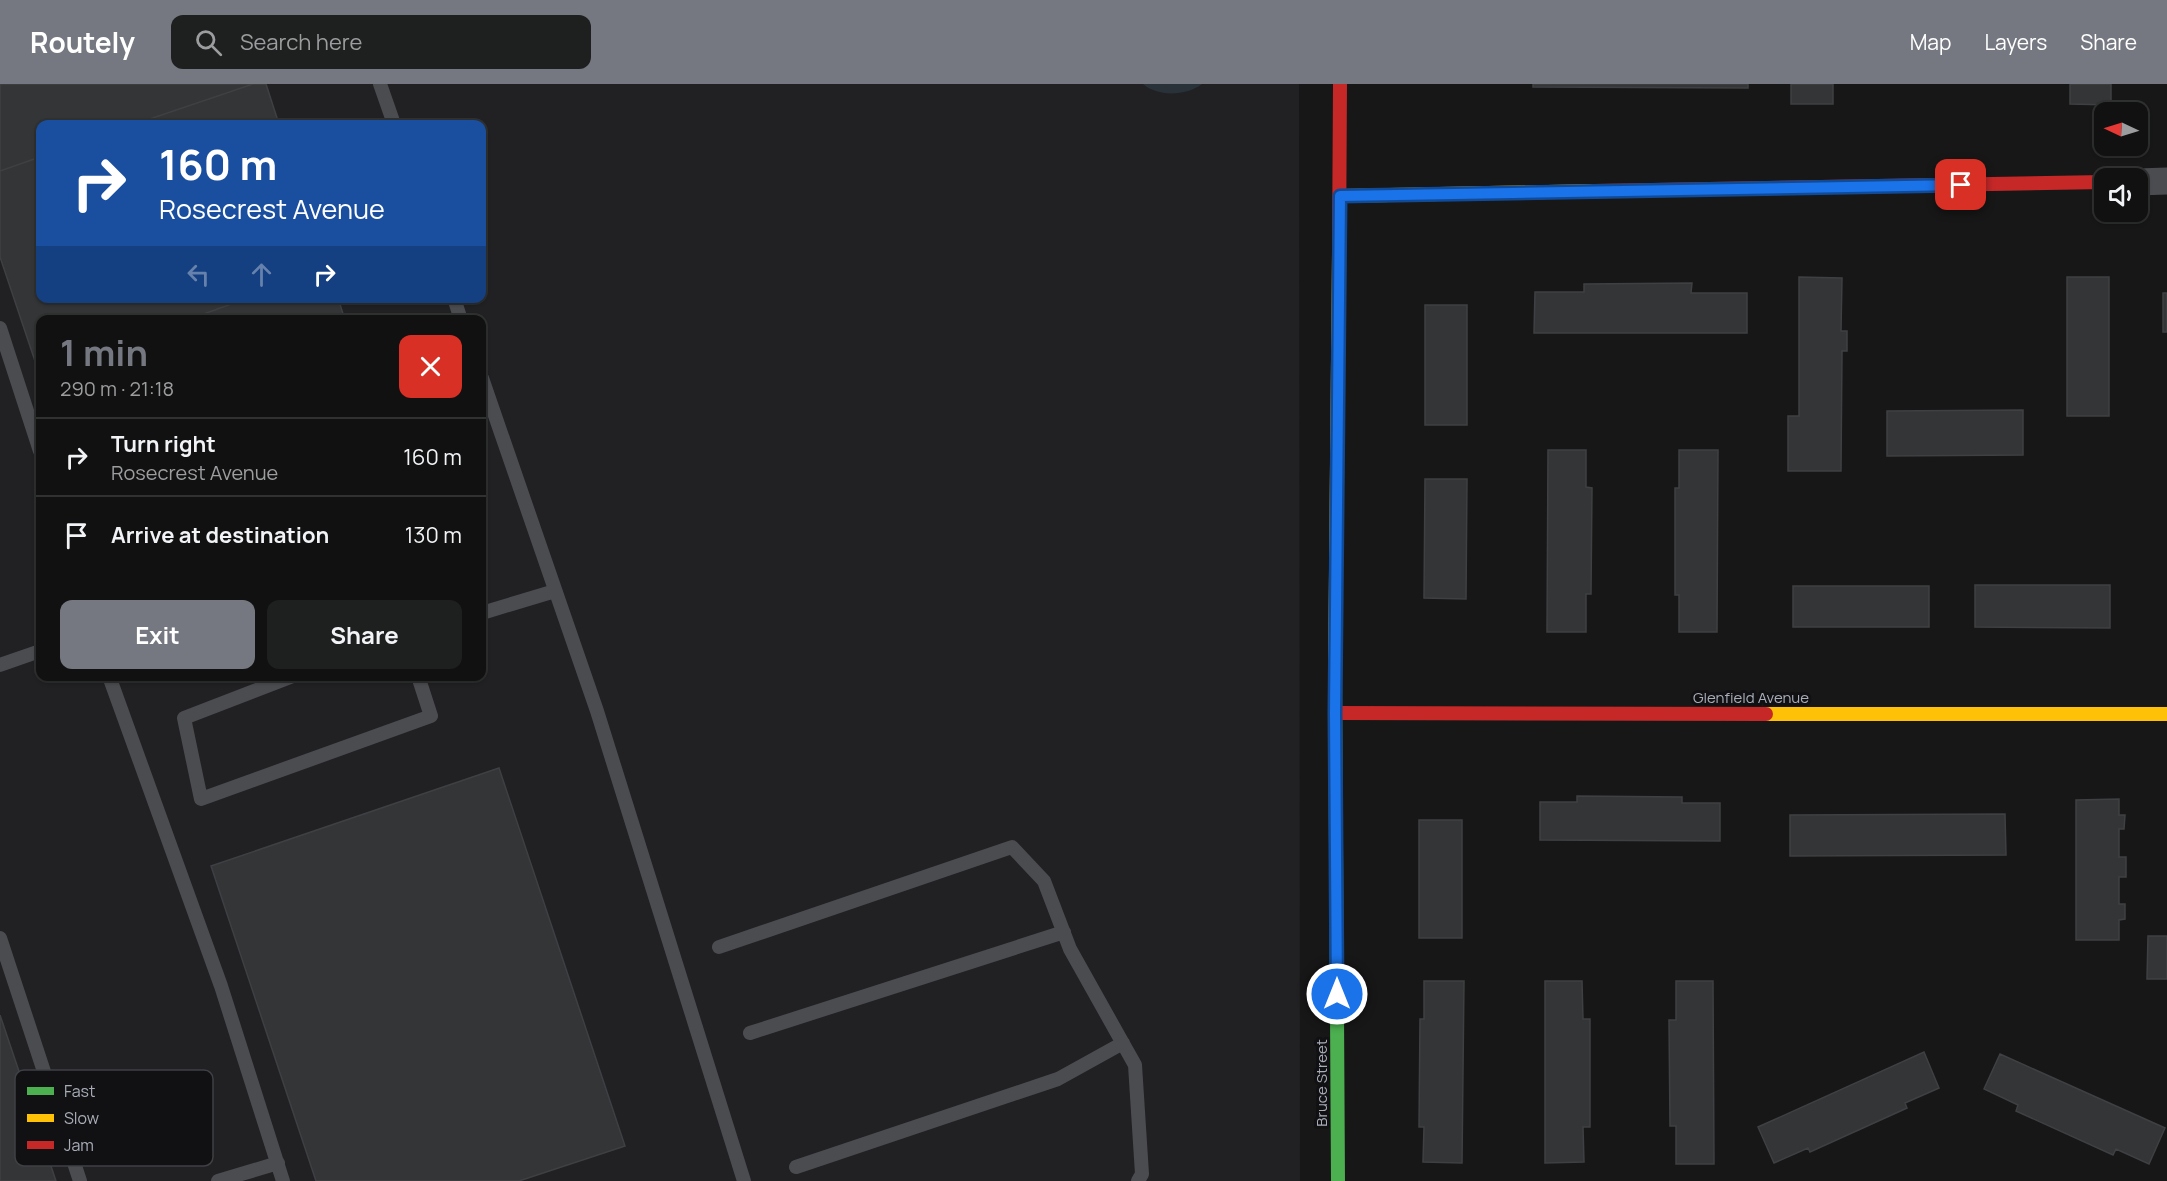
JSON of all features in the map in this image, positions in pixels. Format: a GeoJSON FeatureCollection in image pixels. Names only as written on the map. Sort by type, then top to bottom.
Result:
{"type":"FeatureCollection","features":[{"type":"Feature","properties":{"kind":"street","name":"Bruce Street"},"geometry":{"type":"LineString","coordinates":[[1338,1181],[1335,713],[1340,84]]}},
{"type":"Feature","properties":{"kind":"street"},"geometry":{"type":"LineString","coordinates":[[2148,182],[2167,181]]}},
{"type":"Feature","properties":{"kind":"street"},"geometry":{"type":"LineString","coordinates":[[1340,196],[2094,182]]}},
{"type":"Feature","properties":{"kind":"street","name":"Glenfield Avenue"},"geometry":{"type":"LineString","coordinates":[[1335,713],[2167,714]]}},
{"type":"Feature","properties":{"kind":"lane"},"geometry":{"type":"LineString","coordinates":[[380,84],[393,120]]}},
{"type":"Feature","properties":{"kind":"lane"},"geometry":{"type":"LineString","coordinates":[[0,328],[36,439]]}},
{"type":"Feature","properties":{"kind":"lane"},"geometry":{"type":"LineString","coordinates":[[486,390],[597,711],[744,1181]]}},
{"type":"Feature","properties":{"kind":"lane"},"geometry":{"type":"LineString","coordinates":[[486,612],[555,591]]}},
{"type":"Feature","properties":{"kind":"lane"},"geometry":{"type":"LineString","coordinates":[[0,665],[36,652]]}},
{"type":"Feature","properties":{"kind":"lane"},"geometry":{"type":"LineString","coordinates":[[111,681],[221,986],[283,1181]]}},
{"type":"Feature","properties":{"kind":"lane"},"geometry":{"type":"LineString","coordinates":[[281,681],[184,718],[201,799],[431,716],[420,681]]}},
{"type":"Feature","properties":{"kind":"lane"},"geometry":{"type":"LineString","coordinates":[[719,947],[1012,847],[1044,882],[1070,949],[1135,1065],[1142,1174],[1138,1181]]}},
{"type":"Feature","properties":{"kind":"lane"},"geometry":{"type":"LineString","coordinates":[[750,1034],[1064,932]]}},
{"type":"Feature","properties":{"kind":"lane"},"geometry":{"type":"LineString","coordinates":[[0,938],[43,1070]]}},
{"type":"Feature","properties":{"kind":"lane"},"geometry":{"type":"LineString","coordinates":[[796,1167],[1058,1079],[1123,1043]]}},
{"type":"Feature","properties":{"kind":"lane"},"geometry":{"type":"LineString","coordinates":[[219,1181],[278,1163]]}},
{"type":"Feature","properties":{"kind":"lane"},"geometry":{"type":"LineString","coordinates":[[75,1166],[80,1181]]}},
{"type":"Feature","properties":{"kind":"shaded area"},"geometry":{"type":"Polygon","coordinates":[[[0,84],[1299,84],[1300,1181],[0,1181],[0,84]]]}},
{"type":"Feature","properties":{"kind":"shaded area"},"geometry":{"type":"Polygon","coordinates":[[[1143,84],[1202,84],[1180,93],[1164,93],[1143,84]]]}},
{"type":"Feature","properties":{"kind":"building"},"geometry":{"type":"Polygon","coordinates":[[[0,84],[253,84],[147,120],[36,120],[36,158],[0,171],[0,84]]]}},
{"type":"Feature","properties":{"kind":"building"},"geometry":{"type":"Polygon","coordinates":[[[253,84],[266,84],[278,120],[147,120],[253,84]]]}},
{"type":"Feature","properties":{"kind":"building"},"geometry":{"type":"Polygon","coordinates":[[[1533,84],[1748,84],[1748,88],[1533,87],[1533,84]]]}},
{"type":"Feature","properties":{"kind":"building"},"geometry":{"type":"Polygon","coordinates":[[[1791,84],[1833,84],[1833,104],[1791,104],[1791,84]]]}},
{"type":"Feature","properties":{"kind":"building"},"geometry":{"type":"Polygon","coordinates":[[[2070,84],[2111,84],[2111,102],[2070,104],[2070,84]]]}},
{"type":"Feature","properties":{"kind":"building"},"geometry":{"type":"Polygon","coordinates":[[[36,158],[36,303],[234,303],[201,315],[36,315],[36,364],[0,257],[0,171],[36,158]]]}},
{"type":"Feature","properties":{"kind":"building"},"geometry":{"type":"Polygon","coordinates":[[[1799,277],[1842,278],[1841,331],[1847,331],[1847,351],[1842,351],[1841,471],[1788,471],[1788,416],[1799,416],[1799,277]]]}},
{"type":"Feature","properties":{"kind":"building"},"geometry":{"type":"Polygon","coordinates":[[[2067,277],[2109,277],[2109,416],[2067,416],[2067,277]]]}},
{"type":"Feature","properties":{"kind":"building"},"geometry":{"type":"Polygon","coordinates":[[[1692,283],[1691,293],[1747,293],[1747,333],[1534,333],[1535,292],[1584,292],[1584,284],[1692,283]]]}},
{"type":"Feature","properties":{"kind":"building"},"geometry":{"type":"Polygon","coordinates":[[[2163,293],[2167,293],[2167,332],[2163,332],[2163,293]]]}},
{"type":"Feature","properties":{"kind":"building"},"geometry":{"type":"Polygon","coordinates":[[[234,303],[340,303],[343,315],[201,315],[234,303]]]}},
{"type":"Feature","properties":{"kind":"building"},"geometry":{"type":"Polygon","coordinates":[[[1425,305],[1467,305],[1467,425],[1425,425],[1425,305]]]}},
{"type":"Feature","properties":{"kind":"building"},"geometry":{"type":"Polygon","coordinates":[[[2023,410],[2023,455],[1887,456],[1887,411],[2023,410]]]}},
{"type":"Feature","properties":{"kind":"building"},"geometry":{"type":"Polygon","coordinates":[[[1548,450],[1586,450],[1586,487],[1592,488],[1591,594],[1586,594],[1586,632],[1547,632],[1548,450]]]}},
{"type":"Feature","properties":{"kind":"building"},"geometry":{"type":"Polygon","coordinates":[[[1679,450],[1718,450],[1717,632],[1679,632],[1679,595],[1675,595],[1675,488],[1679,488],[1679,450]]]}},
{"type":"Feature","properties":{"kind":"building"},"geometry":{"type":"Polygon","coordinates":[[[1425,479],[1467,479],[1466,599],[1424,598],[1425,479]]]}},
{"type":"Feature","properties":{"kind":"building"},"geometry":{"type":"Polygon","coordinates":[[[1975,585],[2110,585],[2110,628],[1975,627],[1975,585]]]}},
{"type":"Feature","properties":{"kind":"building"},"geometry":{"type":"Polygon","coordinates":[[[1793,586],[1929,586],[1929,627],[1793,627],[1793,586]]]}},
{"type":"Feature","properties":{"kind":"building"},"geometry":{"type":"Polygon","coordinates":[[[499,768],[625,1146],[519,1181],[316,1181],[211,866],[499,768]]]}},
{"type":"Feature","properties":{"kind":"building"},"geometry":{"type":"Polygon","coordinates":[[[1577,796],[1682,797],[1682,803],[1720,803],[1720,841],[1540,840],[1540,802],[1577,802],[1577,796]]]}},
{"type":"Feature","properties":{"kind":"building"},"geometry":{"type":"Polygon","coordinates":[[[2119,799],[2119,815],[2125,815],[2124,829],[2119,829],[2119,857],[2126,857],[2126,877],[2119,877],[2119,904],[2125,904],[2125,919],[2119,920],[2119,940],[2076,940],[2076,800],[2119,799]]]}},
{"type":"Feature","properties":{"kind":"building"},"geometry":{"type":"Polygon","coordinates":[[[2005,814],[2006,855],[1790,856],[1790,815],[2005,814]]]}},
{"type":"Feature","properties":{"kind":"building"},"geometry":{"type":"Polygon","coordinates":[[[1419,820],[1462,820],[1462,938],[1419,938],[1419,820]]]}},
{"type":"Feature","properties":{"kind":"building"},"geometry":{"type":"Polygon","coordinates":[[[2148,936],[2167,936],[2167,979],[2147,979],[2148,936]]]}},
{"type":"Feature","properties":{"kind":"building"},"geometry":{"type":"Polygon","coordinates":[[[1424,981],[1464,981],[1462,1163],[1423,1162],[1424,1127],[1419,1127],[1420,1019],[1424,1019],[1424,981]]]}},
{"type":"Feature","properties":{"kind":"building"},"geometry":{"type":"Polygon","coordinates":[[[1545,981],[1582,981],[1583,1019],[1590,1019],[1590,1127],[1583,1127],[1584,1162],[1545,1163],[1545,981]]]}},
{"type":"Feature","properties":{"kind":"building"},"geometry":{"type":"Polygon","coordinates":[[[1676,981],[1713,981],[1714,1164],[1676,1164],[1676,1126],[1670,1126],[1669,1020],[1676,1020],[1676,981]]]}},
{"type":"Feature","properties":{"kind":"building"},"geometry":{"type":"Polygon","coordinates":[[[0,1015],[19,1070],[15,1070],[15,1166],[51,1166],[56,1181],[0,1181],[0,1015]]]}},
{"type":"Feature","properties":{"kind":"building"},"geometry":{"type":"Polygon","coordinates":[[[1924,1052],[1939,1088],[1905,1103],[1907,1108],[1810,1152],[1808,1148],[1774,1163],[1758,1127],[1924,1052]]]}},
{"type":"Feature","properties":{"kind":"building"},"geometry":{"type":"Polygon","coordinates":[[[2000,1054],[2165,1128],[2149,1164],[2116,1149],[2113,1155],[2016,1111],[2018,1105],[1984,1089],[2000,1054]]]}},
{"type":"Feature","properties":{"kind":"traffic: fast"},"geometry":{"type":"LineString","coordinates":[[1335,676],[1338,1181]]}},
{"type":"Feature","properties":{"kind":"traffic: slow"},"geometry":{"type":"LineString","coordinates":[[1340,196],[1594,191]]}},
{"type":"Feature","properties":{"kind":"traffic: slow"},"geometry":{"type":"LineString","coordinates":[[1335,676],[1339,254]]}},
{"type":"Feature","properties":{"kind":"traffic: slow"},"geometry":{"type":"LineString","coordinates":[[1766,714],[2167,714]]}},
{"type":"Feature","properties":{"kind":"traffic: jam"},"geometry":{"type":"LineString","coordinates":[[1339,254],[1340,84]]}},
{"type":"Feature","properties":{"kind":"traffic: jam"},"geometry":{"type":"LineString","coordinates":[[1594,191],[2094,182]]}},
{"type":"Feature","properties":{"kind":"traffic: jam"},"geometry":{"type":"LineString","coordinates":[[1335,713],[1766,714]]}},
{"type":"Feature","properties":{"kind":"route"},"geometry":{"type":"LineString","coordinates":[[1337,994],[1335,713],[1340,196],[1961,185]]}}]}
